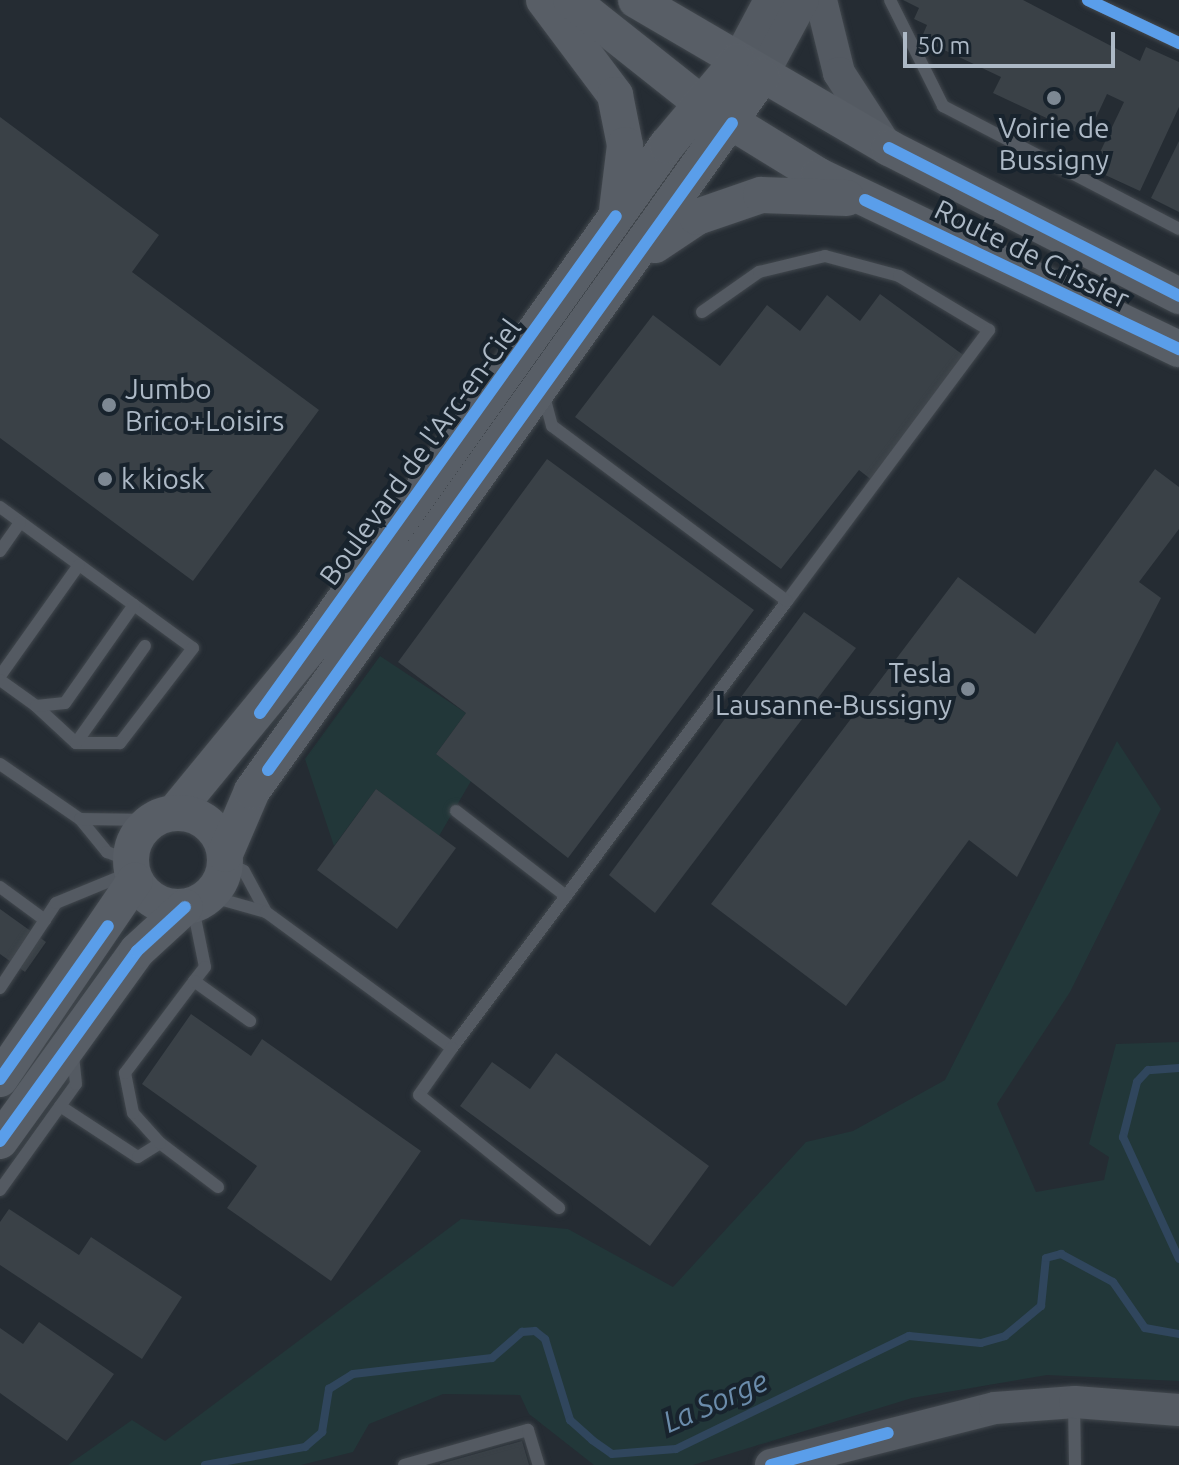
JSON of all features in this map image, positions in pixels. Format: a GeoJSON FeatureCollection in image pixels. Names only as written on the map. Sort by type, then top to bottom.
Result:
{"type":"FeatureCollection","features":[{"type":"Feature","properties":{"kind":"main road"},"geometry":{"type":"LineString","coordinates":[[544,0],[615,95],[625,145],[616,216]]}},
{"type":"Feature","properties":{"kind":"main road","name":"Route de Crissier"},"geometry":{"type":"LineString","coordinates":[[571,0],[702,104],[865,200],[1179,349]]}},
{"type":"Feature","properties":{"kind":"main road","name":"Route de Crissier"},"geometry":{"type":"LineString","coordinates":[[636,0],[749,69],[889,148],[1179,296]]}},
{"type":"Feature","properties":{"kind":"main road"},"geometry":{"type":"LineString","coordinates":[[0,1141],[137,951],[195,902],[225,857],[252,791],[732,123],[749,69]]}},
{"type":"Feature","properties":{"kind":"main road","name":"Boulevard de l'Arc-en-Ciel"},"geometry":{"type":"LineString","coordinates":[[164,816],[313,644],[616,216],[702,104],[749,69]]}},
{"type":"Feature","properties":{"kind":"main road"},"geometry":{"type":"LineString","coordinates":[[638,257],[697,217],[761,195],[865,200]]}},
{"type":"Feature","properties":{"kind":"main road"},"geometry":{"type":"LineString","coordinates":[[0,1079],[132,871],[136,837],[164,816],[208,823],[225,857]]}},
{"type":"Feature","properties":{"kind":"main road"},"geometry":{"type":"LineString","coordinates":[[132,871],[156,902],[195,902]]}},
{"type":"Feature","properties":{"kind":"street"},"geometry":{"type":"LineString","coordinates":[[749,69],[770,0]]}},
{"type":"Feature","properties":{"kind":"street"},"geometry":{"type":"LineString","coordinates":[[749,69],[803,0]]}},
{"type":"Feature","properties":{"kind":"street"},"geometry":{"type":"LineString","coordinates":[[821,0],[839,73],[889,148]]}},
{"type":"Feature","properties":{"kind":"street"},"geometry":{"type":"LineString","coordinates":[[771,1465],[995,1408],[1075,1402],[1179,1410]]}},
{"type":"Feature","properties":{"kind":"lane"},"geometry":{"type":"LineString","coordinates":[[890,0],[943,106],[1179,229]]}},
{"type":"Feature","properties":{"kind":"lane"},"geometry":{"type":"LineString","coordinates":[[1088,0],[1179,43]]}},
{"type":"Feature","properties":{"kind":"lane"},"geometry":{"type":"LineString","coordinates":[[559,1208],[419,1095],[989,330],[899,276],[825,256],[759,272],[702,312]]}},
{"type":"Feature","properties":{"kind":"lane"},"geometry":{"type":"LineString","coordinates":[[543,390],[552,426],[787,601]]}},
{"type":"Feature","properties":{"kind":"lane"},"geometry":{"type":"LineString","coordinates":[[0,507],[193,648],[127,740],[100,748],[76,743],[0,678],[79,565]]}},
{"type":"Feature","properties":{"kind":"lane"},"geometry":{"type":"LineString","coordinates":[[0,551],[20,522]]}},
{"type":"Feature","properties":{"kind":"lane"},"geometry":{"type":"LineString","coordinates":[[36,706],[65,703],[134,605]]}},
{"type":"Feature","properties":{"kind":"lane"},"geometry":{"type":"LineString","coordinates":[[76,743],[145,646]]}},
{"type":"Feature","properties":{"kind":"lane"},"geometry":{"type":"LineString","coordinates":[[3,771],[80,819],[107,852],[132,871]]}},
{"type":"Feature","properties":{"kind":"lane"},"geometry":{"type":"LineString","coordinates":[[456,811],[566,896]]}},
{"type":"Feature","properties":{"kind":"lane"},"geometry":{"type":"LineString","coordinates":[[80,819],[164,816]]}},
{"type":"Feature","properties":{"kind":"lane"},"geometry":{"type":"LineString","coordinates":[[225,857],[244,871],[266,912],[452,1048]]}},
{"type":"Feature","properties":{"kind":"lane"},"geometry":{"type":"LineString","coordinates":[[2,980],[45,920],[75,891],[132,871]]}},
{"type":"Feature","properties":{"kind":"lane"},"geometry":{"type":"LineString","coordinates":[[0,887],[45,920]]}},
{"type":"Feature","properties":{"kind":"lane"},"geometry":{"type":"LineString","coordinates":[[218,1187],[160,1143],[133,1113],[125,1073],[205,967],[195,902],[266,912]]}},
{"type":"Feature","properties":{"kind":"lane"},"geometry":{"type":"LineString","coordinates":[[194,981],[250,1021]]}},
{"type":"Feature","properties":{"kind":"lane"},"geometry":{"type":"LineString","coordinates":[[0,1190],[76,1084],[71,1039]]}},
{"type":"Feature","properties":{"kind":"lane"},"geometry":{"type":"LineString","coordinates":[[60,1106],[138,1157],[160,1143]]}},
{"type":"Feature","properties":{"kind":"lane"},"geometry":{"type":"LineString","coordinates":[[1075,1402],[1075,1465]]}},
{"type":"Feature","properties":{"kind":"lane"},"geometry":{"type":"LineString","coordinates":[[404,1465],[528,1430],[539,1465]]}},
{"type":"Feature","properties":{"kind":"green space"},"geometry":{"type":"Polygon","coordinates":[[[380,656],[466,713],[436,754],[471,781],[439,836],[376,789],[334,846],[305,759],[380,656]]]}},
{"type":"Feature","properties":{"kind":"green space"},"geometry":{"type":"Polygon","coordinates":[[[1117,741],[1161,809],[1070,992],[997,1104],[1036,1192],[1104,1180],[1109,1157],[1089,1144],[1116,1044],[1179,1042],[1179,1381],[1047,1375],[912,1398],[693,1465],[594,1465],[529,1414],[520,1395],[443,1394],[369,1424],[353,1452],[301,1465],[68,1465],[132,1420],[165,1441],[461,1219],[568,1229],[673,1287],[806,1142],[853,1131],[945,1080],[1117,741]]]}},
{"type":"Feature","properties":{"kind":"building","name":"Voirie de Bussigny"},"geometry":{"type":"Polygon","coordinates":[[[903,0],[1023,0],[1140,61],[1146,47],[1179,62],[1179,107],[1140,191],[1092,169],[1124,102],[1107,94],[1087,137],[993,93],[1001,77],[921,39],[927,25],[914,19],[919,8],[903,0]]]}},
{"type":"Feature","properties":{"kind":"building"},"geometry":{"type":"Polygon","coordinates":[[[0,117],[159,235],[132,272],[319,410],[193,581],[0,438],[0,117]]]}},
{"type":"Feature","properties":{"kind":"building"},"geometry":{"type":"Polygon","coordinates":[[[1179,141],[1179,212],[1151,198],[1179,141]]]}},
{"type":"Feature","properties":{"kind":"building"},"geometry":{"type":"Polygon","coordinates":[[[880,294],[966,357],[873,481],[859,470],[781,569],[575,417],[653,315],[720,366],[767,305],[800,331],[827,295],[860,321],[880,294]]]}},
{"type":"Feature","properties":{"kind":"building"},"geometry":{"type":"Polygon","coordinates":[[[547,459],[754,610],[568,858],[436,754],[466,713],[398,662],[547,459]]]}},
{"type":"Feature","properties":{"kind":"building"},"geometry":{"type":"Polygon","coordinates":[[[1155,469],[1179,487],[1179,529],[1139,582],[1161,598],[1017,877],[969,840],[846,1006],[711,904],[958,577],[1035,634],[1155,469]]]}},
{"type":"Feature","properties":{"kind":"building"},"geometry":{"type":"Polygon","coordinates":[[[804,612],[856,648],[655,913],[609,875],[804,612]]]}},
{"type":"Feature","properties":{"kind":"building"},"geometry":{"type":"Polygon","coordinates":[[[376,789],[456,848],[397,929],[317,870],[376,789]]]}},
{"type":"Feature","properties":{"kind":"building"},"geometry":{"type":"Polygon","coordinates":[[[0,909],[46,942],[25,972],[0,954],[0,909]]]}},
{"type":"Feature","properties":{"kind":"building"},"geometry":{"type":"Polygon","coordinates":[[[191,1014],[251,1056],[262,1039],[421,1151],[331,1281],[227,1208],[257,1166],[142,1084],[191,1014]]]}},
{"type":"Feature","properties":{"kind":"building"},"geometry":{"type":"Polygon","coordinates":[[[556,1053],[709,1166],[650,1246],[460,1106],[492,1062],[530,1089],[556,1053]]]}},
{"type":"Feature","properties":{"kind":"building"},"geometry":{"type":"Polygon","coordinates":[[[9,1209],[79,1255],[91,1237],[182,1297],[142,1359],[0,1265],[0,1222],[9,1209]]]}},
{"type":"Feature","properties":{"kind":"building"},"geometry":{"type":"Polygon","coordinates":[[[39,1322],[114,1374],[67,1441],[0,1393],[0,1328],[23,1344],[39,1322]]]}},
{"type":"Feature","properties":{"kind":"building"},"geometry":{"type":"Polygon","coordinates":[[[522,1441],[529,1465],[440,1465],[440,1464],[522,1441]]]}},
{"type":"Feature","properties":{"kind":"waterway","name":"La Sorge"},"geometry":{"type":"LineString","coordinates":[[1179,1068],[1148,1070],[1137,1082],[1123,1137],[1179,1259]]}},
{"type":"Feature","properties":{"kind":"waterway","name":"La Sorge"},"geometry":{"type":"LineString","coordinates":[[205,1465],[305,1447],[322,1432],[329,1389],[353,1374],[492,1358],[522,1332],[535,1331],[545,1339],[570,1420],[592,1440],[612,1454],[676,1449],[909,1336],[981,1343],[1005,1336],[1041,1306],[1046,1258],[1061,1254],[1113,1282],[1145,1328],[1179,1334]]}},
{"type":"Feature","properties":{"kind":"cycle path"},"geometry":{"type":"LineString","coordinates":[[1088,0],[1179,43]]}},
{"type":"Feature","properties":{"kind":"cycle path"},"geometry":{"type":"LineString","coordinates":[[268,770],[732,123]]}},
{"type":"Feature","properties":{"kind":"cycle path"},"geometry":{"type":"LineString","coordinates":[[889,148],[1179,296]]}},
{"type":"Feature","properties":{"kind":"cycle path"},"geometry":{"type":"LineString","coordinates":[[865,200],[1179,349]]}},
{"type":"Feature","properties":{"kind":"cycle path"},"geometry":{"type":"LineString","coordinates":[[260,713],[616,216]]}},
{"type":"Feature","properties":{"kind":"cycle path"},"geometry":{"type":"LineString","coordinates":[[0,1141],[137,951],[185,907]]}},
{"type":"Feature","properties":{"kind":"cycle path"},"geometry":{"type":"LineString","coordinates":[[0,1079],[108,926]]}},
{"type":"Feature","properties":{"kind":"cycle path"},"geometry":{"type":"LineString","coordinates":[[771,1465],[888,1433]]}},
{"type":"Feature","properties":{"kind":"place","name":"Voirie de Bussigny"},"geometry":{"type":"Point","coordinates":[1054,98]}},
{"type":"Feature","properties":{"kind":"place","name":"Jumbo Brico+Loisirs"},"geometry":{"type":"Point","coordinates":[109,405]}},
{"type":"Feature","properties":{"kind":"place","name":"k kiosk"},"geometry":{"type":"Point","coordinates":[105,479]}},
{"type":"Feature","properties":{"kind":"place","name":"Tesla Lausanne-Bussigny"},"geometry":{"type":"Point","coordinates":[968,689]}}]}
